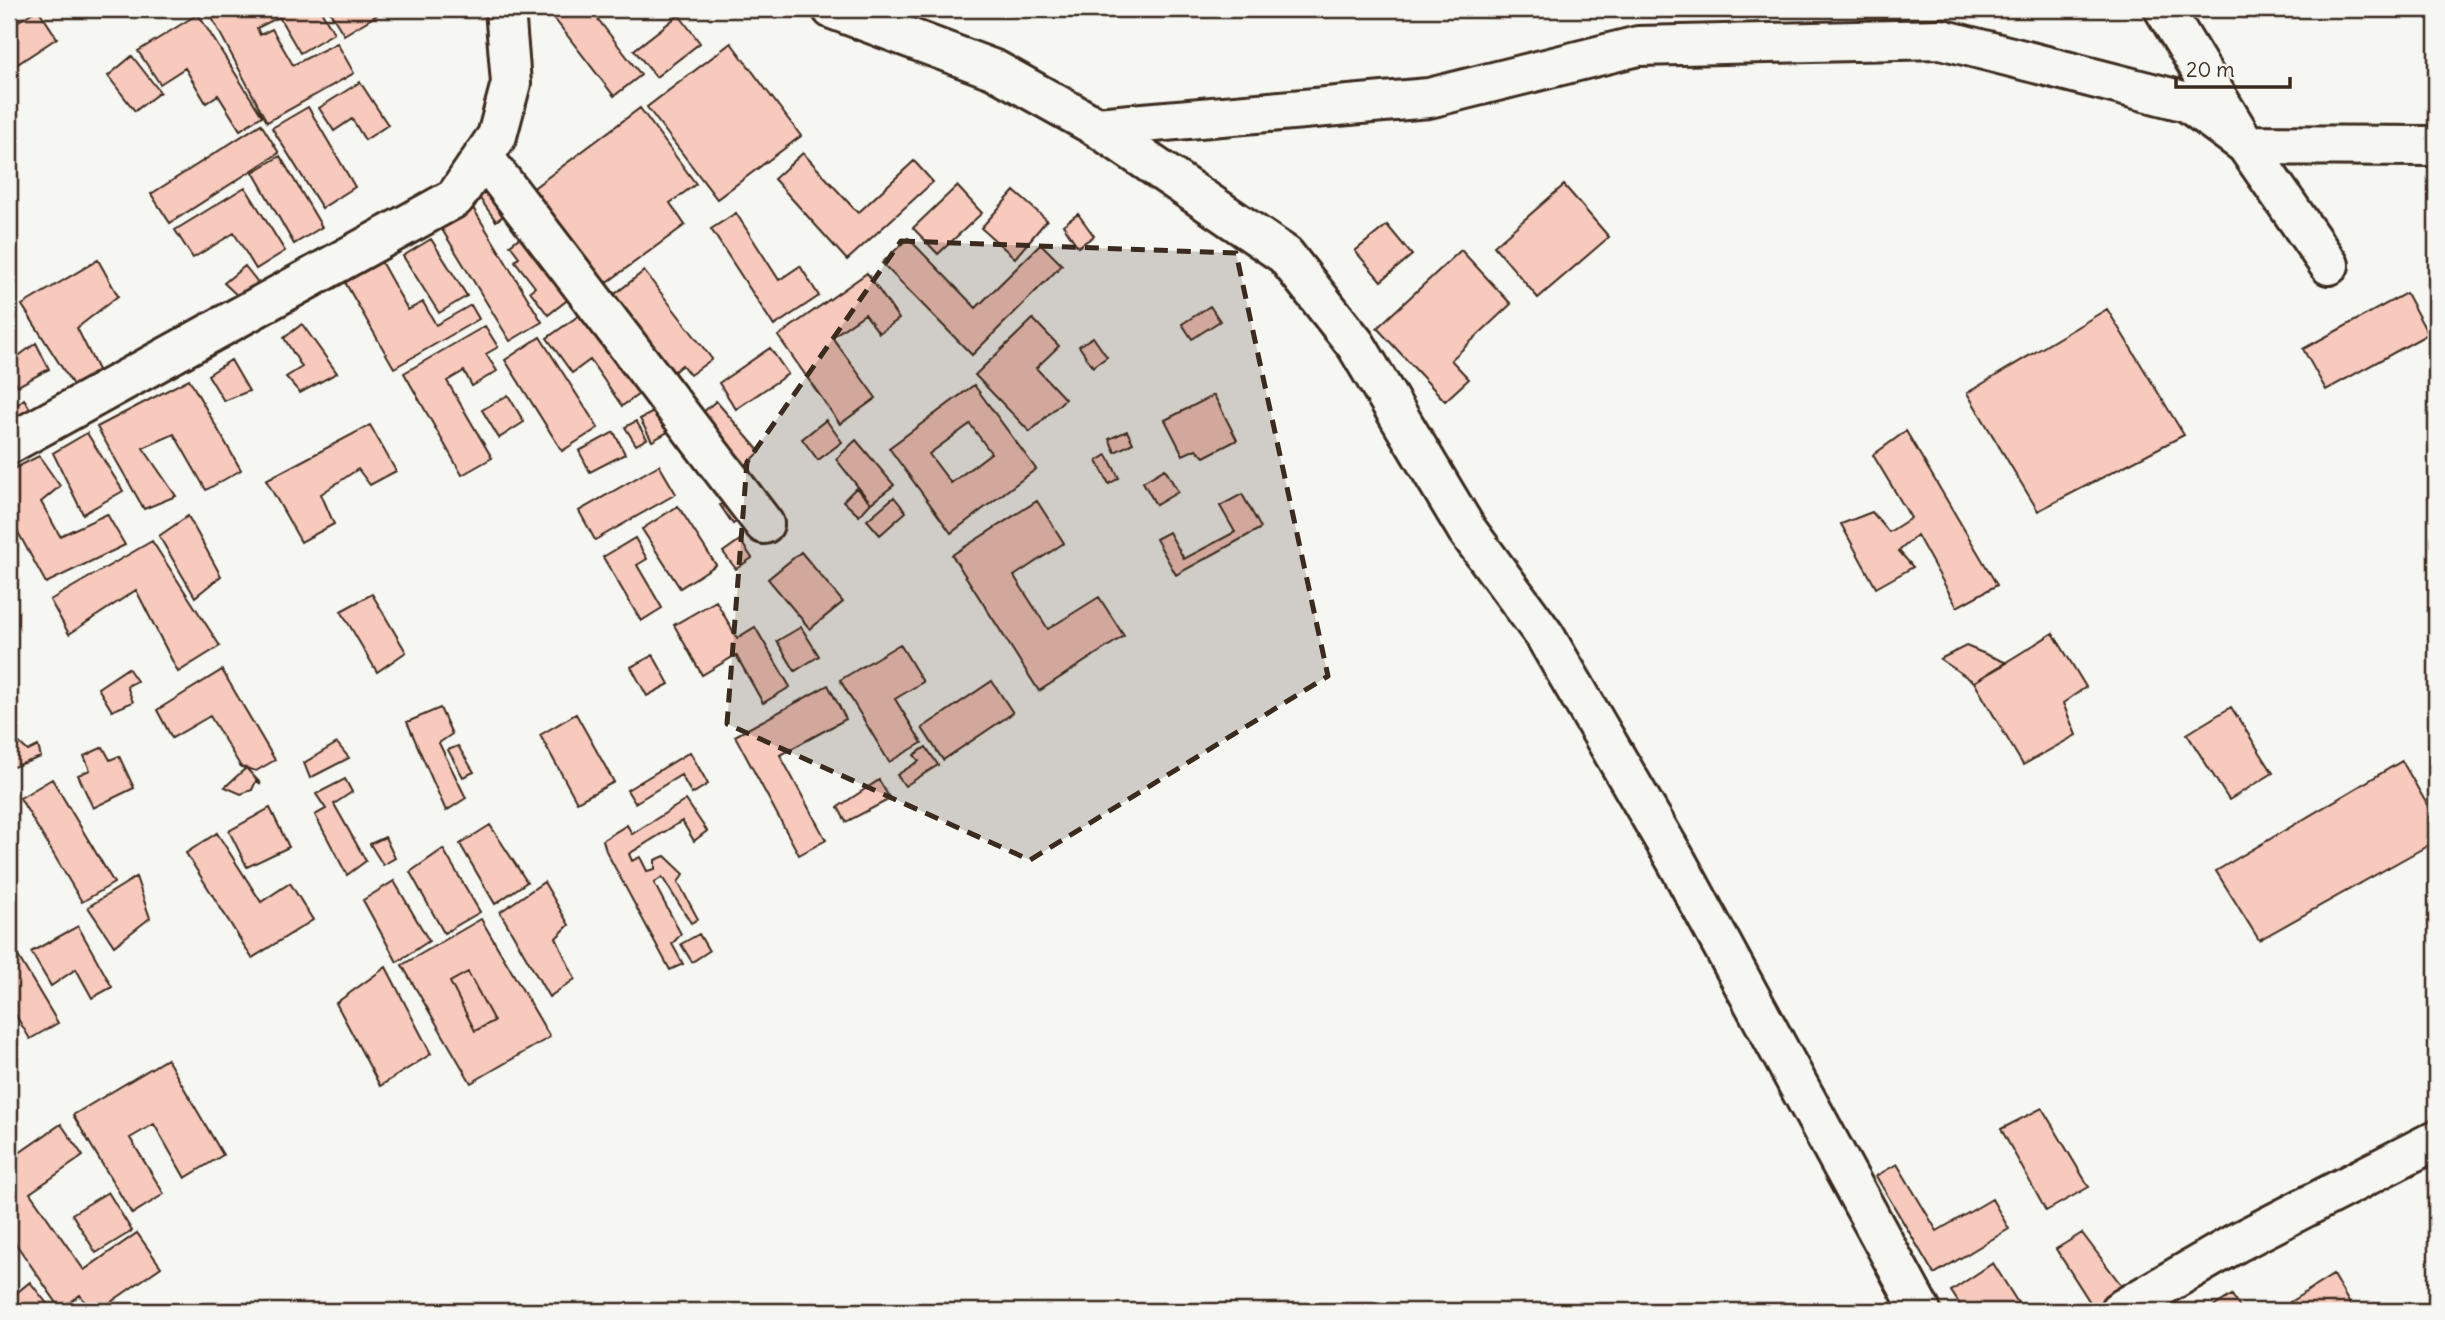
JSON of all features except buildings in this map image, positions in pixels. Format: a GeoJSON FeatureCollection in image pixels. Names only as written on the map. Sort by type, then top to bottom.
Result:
{"type":"FeatureCollection","features":[{"type":"Feature","properties":{"kind":"street"},"geometry":{"type":"LineString","coordinates":[[9,444],[455,198],[497,136],[512,82],[505,9]]}},
{"type":"Feature","properties":{"kind":"street"},"geometry":{"type":"LineString","coordinates":[[832,9],[995,69],[1097,127],[1285,255],[1356,345],[1467,530],[1545,636],[1613,750],[1922,1311]]}},
{"type":"Feature","properties":{"kind":"street"},"geometry":{"type":"LineString","coordinates":[[2164,9],[2246,145],[2329,265]]}},
{"type":"Feature","properties":{"kind":"street"},"geometry":{"type":"LineString","coordinates":[[1097,127],[1429,98],[1638,46],[1941,39],[2187,102],[2246,145],[2436,146]]}},
{"type":"Feature","properties":{"kind":"street"},"geometry":{"type":"LineString","coordinates":[[483,156],[764,524]]}},
{"type":"Feature","properties":{"kind":"street"},"geometry":{"type":"LineString","coordinates":[[2119,1311],[2236,1243],[2436,1140]]}},
{"type":"Feature","properties":{"kind":"highlighted area"},"geometry":{"type":"Polygon","coordinates":[[[901,241],[1236,253],[1328,676],[1030,860],[727,724],[747,462],[901,241]]]}}]}
